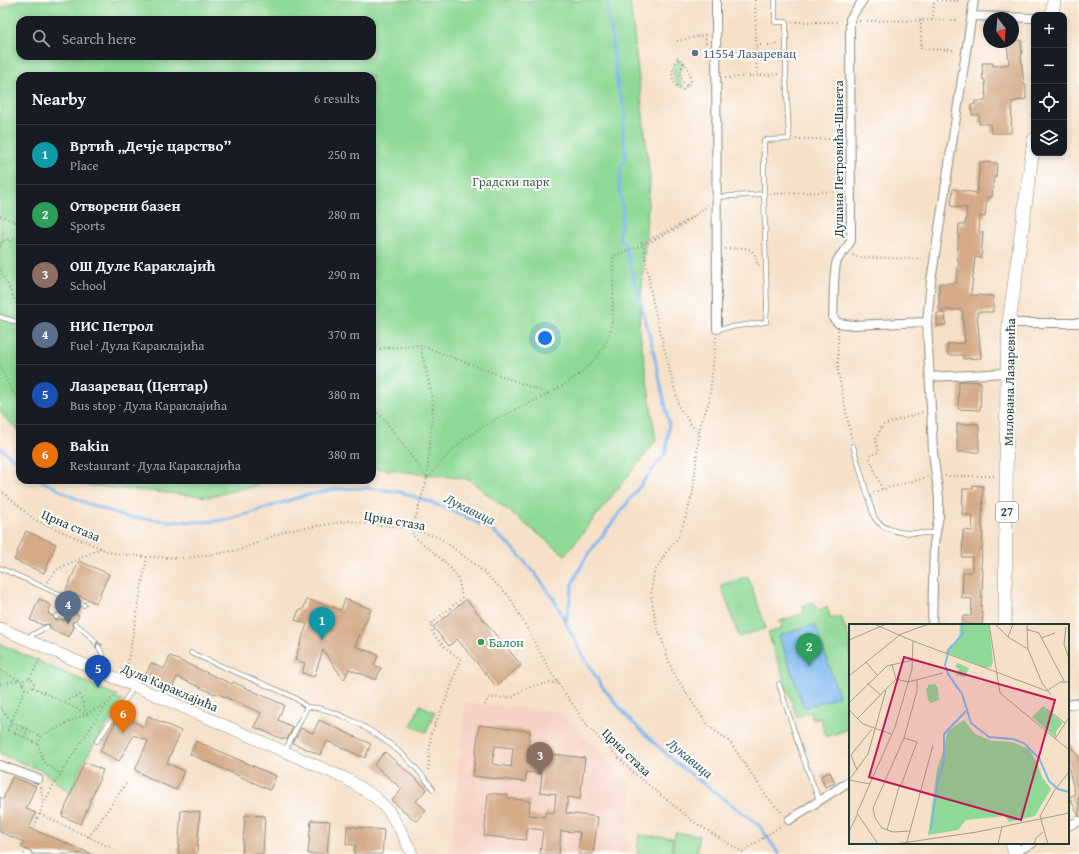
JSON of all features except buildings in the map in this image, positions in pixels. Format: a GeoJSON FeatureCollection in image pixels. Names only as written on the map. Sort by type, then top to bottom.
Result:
{"type":"FeatureCollection","features":[{"type":"Feature","properties":{"kind":"main road"},"geometry":{"type":"LineString","coordinates":[[1052,12],[1054,0]]}},
{"type":"Feature","properties":{"kind":"main road","name":"Милована Лазаревића"},"geometry":{"type":"LineString","coordinates":[[1005,624],[1007,373],[1009,323],[1032,156]]}},
{"type":"Feature","properties":{"kind":"street"},"geometry":{"type":"LineString","coordinates":[[716,0],[717,329]]}},
{"type":"Feature","properties":{"kind":"street","name":"Душана Петровића-Шанета"},"geometry":{"type":"LineString","coordinates":[[838,323],[833,318],[836,262],[841,254],[848,248],[851,240],[850,19],[863,0]]}},
{"type":"Feature","properties":{"kind":"street"},"geometry":{"type":"LineString","coordinates":[[932,624],[934,544],[939,516],[939,504],[933,452],[927,322],[933,266],[974,0]]}},
{"type":"Feature","properties":{"kind":"street"},"geometry":{"type":"LineString","coordinates":[[972,16],[1031,18]]}},
{"type":"Feature","properties":{"kind":"street"},"geometry":{"type":"LineString","coordinates":[[838,323],[852,325],[927,322]]}},
{"type":"Feature","properties":{"kind":"street"},"geometry":{"type":"LineString","coordinates":[[1009,323],[1079,323]]}},
{"type":"Feature","properties":{"kind":"street"},"geometry":{"type":"LineString","coordinates":[[930,377],[1007,373]]}},
{"type":"Feature","properties":{"kind":"street","name":"Дула Караклајића"},"geometry":{"type":"LineString","coordinates":[[0,628],[347,779],[375,798],[388,810],[395,820],[412,854]]}},
{"type":"Feature","properties":{"kind":"street"},"geometry":{"type":"LineString","coordinates":[[1069,705],[1079,703]]}},
{"type":"Feature","properties":{"kind":"street"},"geometry":{"type":"LineString","coordinates":[[0,764],[38,779]]}},
{"type":"Feature","properties":{"kind":"street"},"geometry":{"type":"LineString","coordinates":[[789,820],[849,781]]}},
{"type":"Feature","properties":{"kind":"street"},"geometry":{"type":"LineString","coordinates":[[1069,826],[1079,821]]}},
{"type":"Feature","properties":{"kind":"street"},"geometry":{"type":"LineString","coordinates":[[1014,850],[1030,844]]}},
{"type":"Feature","properties":{"kind":"lane"},"geometry":{"type":"LineString","coordinates":[[717,329],[766,322],[764,140],[789,139],[786,74],[786,22],[775,22],[775,0]]}},
{"type":"Feature","properties":{"kind":"lane"},"geometry":{"type":"LineString","coordinates":[[717,197],[764,194]]}},
{"type":"Feature","properties":{"kind":"lane"},"geometry":{"type":"LineString","coordinates":[[0,317],[16,322]]}},
{"type":"Feature","properties":{"kind":"lane"},"geometry":{"type":"LineString","coordinates":[[853,446],[876,520],[886,528],[897,531],[936,533]]}},
{"type":"Feature","properties":{"kind":"lane"},"geometry":{"type":"LineString","coordinates":[[0,568],[84,605]]}},
{"type":"Feature","properties":{"kind":"lane"},"geometry":{"type":"LineString","coordinates":[[56,617],[59,615],[63,617]]}},
{"type":"Feature","properties":{"kind":"lane"},"geometry":{"type":"LineString","coordinates":[[75,624],[92,636],[98,643],[106,665],[108,676]]}},
{"type":"Feature","properties":{"kind":"lane"},"geometry":{"type":"LineString","coordinates":[[22,638],[47,627]]}},
{"type":"Feature","properties":{"kind":"lane"},"geometry":{"type":"LineString","coordinates":[[191,653],[291,696],[307,707],[322,708],[354,722],[375,734],[403,755],[434,789]]}},
{"type":"Feature","properties":{"kind":"lane"},"geometry":{"type":"LineString","coordinates":[[779,684],[802,755],[819,800]]}},
{"type":"Feature","properties":{"kind":"lane"},"geometry":{"type":"LineString","coordinates":[[97,741],[134,686]]}},
{"type":"Feature","properties":{"kind":"lane"},"geometry":{"type":"LineString","coordinates":[[285,751],[307,707]]}},
{"type":"Feature","properties":{"kind":"path"},"geometry":{"type":"LineString","coordinates":[[755,0],[757,76]]}},
{"type":"Feature","properties":{"kind":"path"},"geometry":{"type":"LineString","coordinates":[[933,20],[934,0]]}},
{"type":"Feature","properties":{"kind":"path"},"geometry":{"type":"LineString","coordinates":[[937,0],[961,1]]}},
{"type":"Feature","properties":{"kind":"path"},"geometry":{"type":"LineString","coordinates":[[921,20],[921,49],[953,50]]}},
{"type":"Feature","properties":{"kind":"path"},"geometry":{"type":"LineString","coordinates":[[858,21],[958,20]]}},
{"type":"Feature","properties":{"kind":"path"},"geometry":{"type":"LineString","coordinates":[[786,22],[839,22]]}},
{"type":"Feature","properties":{"kind":"path"},"geometry":{"type":"LineString","coordinates":[[677,41],[705,35],[707,48]]}},
{"type":"Feature","properties":{"kind":"path"},"geometry":{"type":"LineString","coordinates":[[756,45],[786,44]]}},
{"type":"Feature","properties":{"kind":"path"},"geometry":{"type":"LineString","coordinates":[[678,58],[684,63],[687,66],[690,81],[683,90],[675,84],[672,79],[674,65],[678,58]]}},
{"type":"Feature","properties":{"kind":"path"},"geometry":{"type":"LineString","coordinates":[[684,63],[680,76],[683,83],[687,86]]}},
{"type":"Feature","properties":{"kind":"path"},"geometry":{"type":"LineString","coordinates":[[721,79],[786,74]]}},
{"type":"Feature","properties":{"kind":"path"},"geometry":{"type":"LineString","coordinates":[[789,139],[843,139]]}},
{"type":"Feature","properties":{"kind":"path"},"geometry":{"type":"LineString","coordinates":[[764,194],[843,191]]}},
{"type":"Feature","properties":{"kind":"path"},"geometry":{"type":"LineString","coordinates":[[427,479],[469,436],[499,418],[549,394],[575,378],[588,367],[600,352],[608,338],[611,325],[613,259],[615,255],[642,245],[642,243],[698,214],[717,197]]}},
{"type":"Feature","properties":{"kind":"path"},"geometry":{"type":"LineString","coordinates":[[0,216],[14,221],[16,226]]}},
{"type":"Feature","properties":{"kind":"path"},"geometry":{"type":"LineString","coordinates":[[0,246],[2,245],[1,242],[9,239],[10,241],[16,237]]}},
{"type":"Feature","properties":{"kind":"path"},"geometry":{"type":"LineString","coordinates":[[642,245],[653,303],[679,407],[692,426],[699,433]]}},
{"type":"Feature","properties":{"kind":"path"},"geometry":{"type":"LineString","coordinates":[[722,249],[749,248],[753,250],[756,255],[757,265],[766,265]]}},
{"type":"Feature","properties":{"kind":"path"},"geometry":{"type":"LineString","coordinates":[[852,255],[856,257],[921,259]]}},
{"type":"Feature","properties":{"kind":"path"},"geometry":{"type":"LineString","coordinates":[[0,270],[16,302]]}},
{"type":"Feature","properties":{"kind":"path"},"geometry":{"type":"LineString","coordinates":[[838,323],[838,372],[853,446]]}},
{"type":"Feature","properties":{"kind":"path"},"geometry":{"type":"LineString","coordinates":[[717,329],[709,402],[700,425],[693,492],[678,538],[665,554],[654,573],[651,594],[655,619],[672,670],[710,727],[730,742],[768,798],[789,820]]}},
{"type":"Feature","properties":{"kind":"path"},"geometry":{"type":"LineString","coordinates":[[376,349],[420,345],[549,394]]}},
{"type":"Feature","properties":{"kind":"path"},"geometry":{"type":"LineString","coordinates":[[420,345],[433,406],[427,479],[412,529],[413,536],[429,548],[456,576],[462,593],[462,598],[431,624],[431,629],[445,648],[460,659],[450,690],[431,734],[427,781]]}},
{"type":"Feature","properties":{"kind":"path"},"geometry":{"type":"LineString","coordinates":[[0,366],[9,386],[16,396]]}},
{"type":"Feature","properties":{"kind":"path"},"geometry":{"type":"LineString","coordinates":[[376,411],[382,416],[427,479]]}},
{"type":"Feature","properties":{"kind":"path"},"geometry":{"type":"LineString","coordinates":[[882,489],[869,456],[879,452],[875,440],[883,424],[925,411]]}},
{"type":"Feature","properties":{"kind":"path","name":"Црна стаза"},"geometry":{"type":"LineString","coordinates":[[0,490],[35,520],[112,553],[147,557],[188,558],[240,550],[285,531],[349,521],[412,529],[440,538],[477,566],[509,596],[558,682],[588,726],[635,774],[694,822],[742,853]]}},
{"type":"Feature","properties":{"kind":"path"},"geometry":{"type":"LineString","coordinates":[[43,587],[58,569],[102,548]]}},
{"type":"Feature","properties":{"kind":"path"},"geometry":{"type":"LineString","coordinates":[[125,675],[147,557]]}},
{"type":"Feature","properties":{"kind":"path"},"geometry":{"type":"LineString","coordinates":[[23,682],[27,678],[30,678],[40,659]]}},
{"type":"Feature","properties":{"kind":"path"},"geometry":{"type":"LineString","coordinates":[[0,670],[23,682],[22,685],[25,689],[8,730],[38,744]]}},
{"type":"Feature","properties":{"kind":"path"},"geometry":{"type":"LineString","coordinates":[[30,678],[33,680],[33,687]]}},
{"type":"Feature","properties":{"kind":"path"},"geometry":{"type":"LineString","coordinates":[[0,684],[20,680]]}},
{"type":"Feature","properties":{"kind":"path"},"geometry":{"type":"LineString","coordinates":[[485,705],[488,698],[513,697],[524,689],[536,685],[558,682]]}},
{"type":"Feature","properties":{"kind":"path"},"geometry":{"type":"LineString","coordinates":[[25,689],[31,689],[33,687],[87,714]]}},
{"type":"Feature","properties":{"kind":"path"},"geometry":{"type":"LineString","coordinates":[[34,830],[43,805],[61,774],[107,704],[117,692]]}},
{"type":"Feature","properties":{"kind":"path"},"geometry":{"type":"LineString","coordinates":[[64,702],[80,695],[87,714]]}},
{"type":"Feature","properties":{"kind":"path"},"geometry":{"type":"LineString","coordinates":[[61,774],[43,761],[38,744],[41,736],[107,704]]}},
{"type":"Feature","properties":{"kind":"path"},"geometry":{"type":"LineString","coordinates":[[0,707],[12,722],[41,736]]}},
{"type":"Feature","properties":{"kind":"path"},"geometry":{"type":"LineString","coordinates":[[430,723],[435,724]]}},
{"type":"Feature","properties":{"kind":"path"},"geometry":{"type":"LineString","coordinates":[[15,733],[19,725]]}},
{"type":"Feature","properties":{"kind":"path"},"geometry":{"type":"LineString","coordinates":[[19,735],[23,727]]}},
{"type":"Feature","properties":{"kind":"path"},"geometry":{"type":"LineString","coordinates":[[24,737],[28,729]]}},
{"type":"Feature","properties":{"kind":"path"},"geometry":{"type":"LineString","coordinates":[[38,779],[42,791],[43,805]]}},
{"type":"Feature","properties":{"kind":"path"},"geometry":{"type":"LineString","coordinates":[[88,837],[127,782]]}},
{"type":"Feature","properties":{"kind":"path"},"geometry":{"type":"LineString","coordinates":[[40,814],[116,850]]}},
{"type":"Feature","properties":{"kind":"path"},"geometry":{"type":"LineString","coordinates":[[742,853],[778,828]]}},
{"type":"Feature","properties":{"kind":"path"},"geometry":{"type":"LineString","coordinates":[[24,854],[26,849]]}},
{"type":"Feature","properties":{"kind":"shaded area"},"geometry":{"type":"Polygon","coordinates":[[[465,703],[560,712],[632,786],[626,854],[450,854],[465,703]]]}},
{"type":"Feature","properties":{"kind":"green space","name":"Градски парк"},"geometry":{"type":"Polygon","coordinates":[[[18,0],[110,0],[112,2],[117,0],[630,0],[650,178],[639,326],[656,441],[565,555],[468,479],[376,468],[376,72],[16,72],[16,428],[4,417],[0,411],[0,9],[18,0]]]}},
{"type":"Feature","properties":{"kind":"green space"},"geometry":{"type":"Polygon","coordinates":[[[679,60],[683,64],[679,76],[677,77],[684,86],[681,88],[673,75],[674,67],[679,60]]]}},
{"type":"Feature","properties":{"kind":"green space"},"geometry":{"type":"Polygon","coordinates":[[[84,484],[262,484],[209,497],[84,484]]]}},
{"type":"Feature","properties":{"kind":"green space"},"geometry":{"type":"Polygon","coordinates":[[[748,576],[766,628],[739,637],[721,585],[748,576]]]}},
{"type":"Feature","properties":{"kind":"green space"},"geometry":{"type":"Polygon","coordinates":[[[814,602],[817,610],[827,607],[831,619],[841,616],[849,639],[849,725],[845,726],[846,730],[826,737],[820,718],[813,720],[810,712],[797,717],[768,633],[782,629],[780,621],[804,613],[802,606],[814,602]]]}},
{"type":"Feature","properties":{"kind":"green space"},"geometry":{"type":"Polygon","coordinates":[[[0,644],[115,695],[114,697],[123,700],[83,762],[70,793],[41,770],[0,754],[0,644]]]}},
{"type":"Feature","properties":{"kind":"green space"},"geometry":{"type":"Polygon","coordinates":[[[420,705],[435,712],[426,732],[411,726],[420,705]]]}},
{"type":"Feature","properties":{"kind":"green space"},"geometry":{"type":"Polygon","coordinates":[[[675,833],[699,835],[697,854],[672,854],[675,833]]]}},
{"type":"Feature","properties":{"kind":"green space"},"geometry":{"type":"Polygon","coordinates":[[[639,835],[673,838],[671,854],[637,854],[639,835]]]}},
{"type":"Feature","properties":{"kind":"water"},"geometry":{"type":"Polygon","coordinates":[[[815,624],[839,696],[804,708],[779,636],[815,624]]]}},
{"type":"Feature","properties":{"kind":"waterway"},"geometry":{"type":"LineString","coordinates":[[566,623],[573,582],[586,557],[666,452],[669,422],[651,341],[624,242],[621,241],[619,236],[623,212],[619,188],[621,168],[626,156],[623,133],[625,112],[618,89],[607,0]]}},
{"type":"Feature","properties":{"kind":"waterway","name":"Лукавица"},"geometry":{"type":"LineString","coordinates":[[0,448],[16,461]]}},
{"type":"Feature","properties":{"kind":"waterway","name":"Лукавица"},"geometry":{"type":"LineString","coordinates":[[48,484],[81,501],[126,517],[169,521],[206,522],[231,519],[303,496],[336,489],[368,488],[400,492],[430,502],[458,513],[492,530],[512,547],[534,572],[554,599],[580,651],[601,685],[630,720],[676,763],[759,825],[779,854]]}},
{"type":"Feature","properties":{"kind":"place","name":"11554 Лазаревац"},"geometry":{"type":"Point","coordinates":[695,53]}},
{"type":"Feature","properties":{"kind":"place","name":"НИС Петрол"},"geometry":{"type":"Point","coordinates":[68,624]}},
{"type":"Feature","properties":{"kind":"place","name":"Вртић „Дечје царство”"},"geometry":{"type":"Point","coordinates":[322,640]}},
{"type":"Feature","properties":{"kind":"place","name":"Балон"},"geometry":{"type":"Point","coordinates":[481,642]}},
{"type":"Feature","properties":{"kind":"place","name":"Отворени базен"},"geometry":{"type":"Point","coordinates":[809,666]}},
{"type":"Feature","properties":{"kind":"place","name":"Лазаревац (Центар)"},"geometry":{"type":"Point","coordinates":[98,688]}},
{"type":"Feature","properties":{"kind":"place","name":"Bakin"},"geometry":{"type":"Point","coordinates":[123,733]}},
{"type":"Feature","properties":{"kind":"place","name":"ОШ Дуле Караклајић"},"geometry":{"type":"Point","coordinates":[540,775]}}]}
